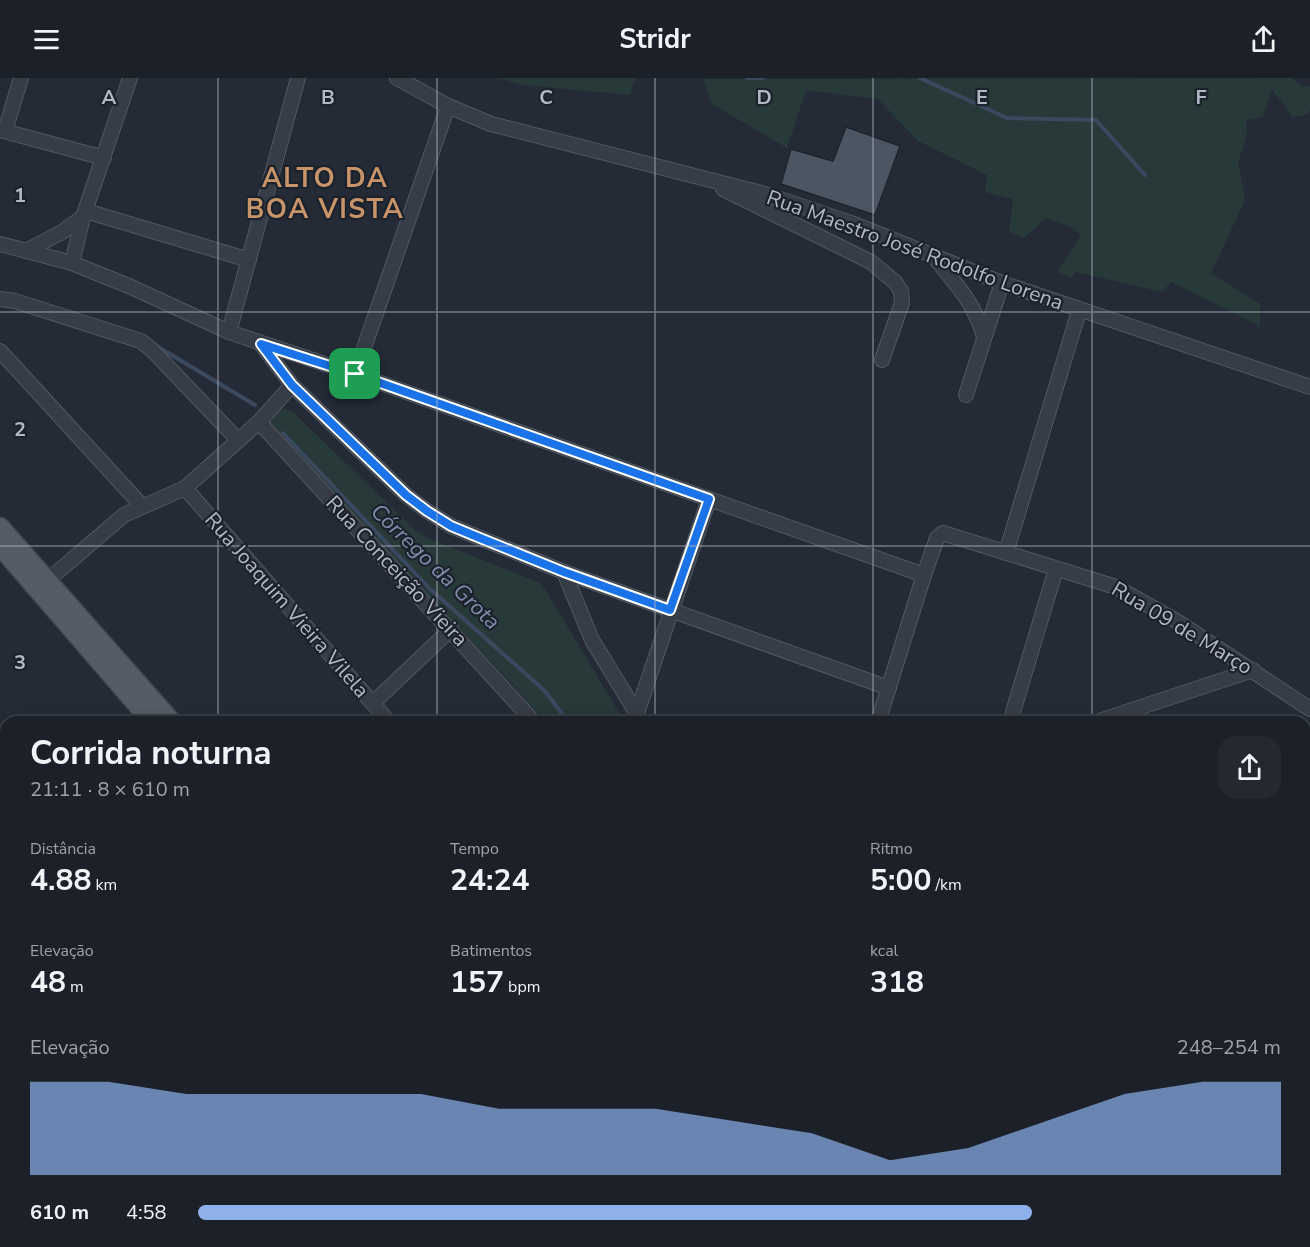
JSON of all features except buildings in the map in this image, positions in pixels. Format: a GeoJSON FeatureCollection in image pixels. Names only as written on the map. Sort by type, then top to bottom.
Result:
{"type":"FeatureCollection","features":[{"type":"Feature","properties":{"kind":"main road"},"geometry":{"type":"LineString","coordinates":[[0,527],[167,716]]}},
{"type":"Feature","properties":{"kind":"main road"},"geometry":{"type":"LineString","coordinates":[[0,546],[147,716]]}},
{"type":"Feature","properties":{"kind":"street"},"geometry":{"type":"LineString","coordinates":[[21,78],[3,130],[104,158]]}},
{"type":"Feature","properties":{"kind":"street"},"geometry":{"type":"LineString","coordinates":[[72,263],[84,214],[130,78]]}},
{"type":"Feature","properties":{"kind":"street"},"geometry":{"type":"LineString","coordinates":[[229,332],[297,78]]}},
{"type":"Feature","properties":{"kind":"street","name":"Rua Maestro José Rodolfo Lorena"},"geometry":{"type":"LineString","coordinates":[[397,78],[448,106],[491,124],[765,194],[809,208],[1002,284],[1310,387]]}},
{"type":"Feature","properties":{"kind":"street"},"geometry":{"type":"LineString","coordinates":[[355,374],[448,106]]}},
{"type":"Feature","properties":{"kind":"street"},"geometry":{"type":"LineString","coordinates":[[702,179],[871,262],[895,282],[901,291],[902,303],[882,360]]}},
{"type":"Feature","properties":{"kind":"street"},"geometry":{"type":"LineString","coordinates":[[84,214],[249,260]]}},
{"type":"Feature","properties":{"kind":"street"},"geometry":{"type":"LineString","coordinates":[[26,250],[62,232],[84,214]]}},
{"type":"Feature","properties":{"kind":"street"},"geometry":{"type":"LineString","coordinates":[[0,244],[72,263],[261,344],[355,374],[924,575],[880,716]]}},
{"type":"Feature","properties":{"kind":"street"},"geometry":{"type":"LineString","coordinates":[[934,256],[969,300],[979,319],[984,338]]}},
{"type":"Feature","properties":{"kind":"street"},"geometry":{"type":"LineString","coordinates":[[966,395],[1002,284]]}},
{"type":"Feature","properties":{"kind":"street"},"geometry":{"type":"LineString","coordinates":[[0,299],[15,300],[141,341],[237,439]]}},
{"type":"Feature","properties":{"kind":"street"},"geometry":{"type":"LineString","coordinates":[[1006,553],[1079,311]]}},
{"type":"Feature","properties":{"kind":"street"},"geometry":{"type":"LineString","coordinates":[[261,344],[292,385],[406,495],[451,526],[564,572],[889,688]]}},
{"type":"Feature","properties":{"kind":"street"},"geometry":{"type":"LineString","coordinates":[[0,351],[142,506]]}},
{"type":"Feature","properties":{"kind":"street"},"geometry":{"type":"LineString","coordinates":[[47,581],[124,515],[167,498],[185,488],[237,439],[259,422],[292,385]]}},
{"type":"Feature","properties":{"kind":"street","name":"Rua Conceição Vieira"},"geometry":{"type":"LineString","coordinates":[[259,422],[529,716]]}},
{"type":"Feature","properties":{"kind":"street","name":"Rua Joaquim Vieira Vilela"},"geometry":{"type":"LineString","coordinates":[[185,488],[384,716]]}},
{"type":"Feature","properties":{"kind":"street"},"geometry":{"type":"LineString","coordinates":[[642,716],[670,610],[709,499]]}},
{"type":"Feature","properties":{"kind":"street","name":"Rua 09 de Março"},"geometry":{"type":"LineString","coordinates":[[924,575],[936,538],[943,533],[1116,587],[1178,622],[1310,709]]}},
{"type":"Feature","properties":{"kind":"street"},"geometry":{"type":"LineString","coordinates":[[1012,716],[1056,569]]}},
{"type":"Feature","properties":{"kind":"street"},"geometry":{"type":"LineString","coordinates":[[564,572],[592,640],[639,716]]}},
{"type":"Feature","properties":{"kind":"street"},"geometry":{"type":"LineString","coordinates":[[373,703],[451,629]]}},
{"type":"Feature","properties":{"kind":"street"},"geometry":{"type":"LineString","coordinates":[[1113,716],[1253,670]]}},
{"type":"Feature","properties":{"kind":"shaded area"},"geometry":{"type":"Polygon","coordinates":[[[498,78],[635,78],[630,95],[523,85],[498,78]]]}},
{"type":"Feature","properties":{"kind":"shaded area"},"geometry":{"type":"Polygon","coordinates":[[[1292,78],[1302,87],[1310,86],[1310,110],[1308,114],[1293,117],[1272,89],[1263,117],[1246,120],[1247,135],[1238,162],[1245,200],[1211,273],[1260,304],[1260,326],[1171,282],[1162,292],[1076,272],[1071,278],[1057,272],[1081,235],[1071,227],[1046,218],[1024,238],[1009,232],[1013,199],[985,192],[987,175],[918,141],[878,99],[806,90],[787,148],[712,104],[703,79],[1292,78]]]}},
{"type":"Feature","properties":{"kind":"shaded area"},"geometry":{"type":"Polygon","coordinates":[[[282,409],[292,411],[425,537],[540,583],[621,716],[541,716],[268,424],[282,409]]]}},
{"type":"Feature","properties":{"kind":"waterway"},"geometry":{"type":"LineString","coordinates":[[747,78],[763,78]]}},
{"type":"Feature","properties":{"kind":"waterway"},"geometry":{"type":"LineString","coordinates":[[920,78],[1007,118],[1096,120],[1145,175]]}},
{"type":"Feature","properties":{"kind":"waterway"},"geometry":{"type":"LineString","coordinates":[[155,345],[255,405]]}},
{"type":"Feature","properties":{"kind":"waterway","name":"Córrego da Grota"},"geometry":{"type":"LineString","coordinates":[[283,433],[430,589],[545,691],[564,716]]}},
{"type":"Feature","properties":{"kind":"district","name":"ALTO DA BOA VISTA"},"geometry":{"type":"Point","coordinates":[325,194]}},
{"type":"Feature","properties":{"kind":"route"},"geometry":{"type":"LineString","coordinates":[[261,344],[355,374],[709,499],[670,610],[564,572],[480,538],[451,526],[427,511],[406,495],[292,385],[261,344]]}}]}
